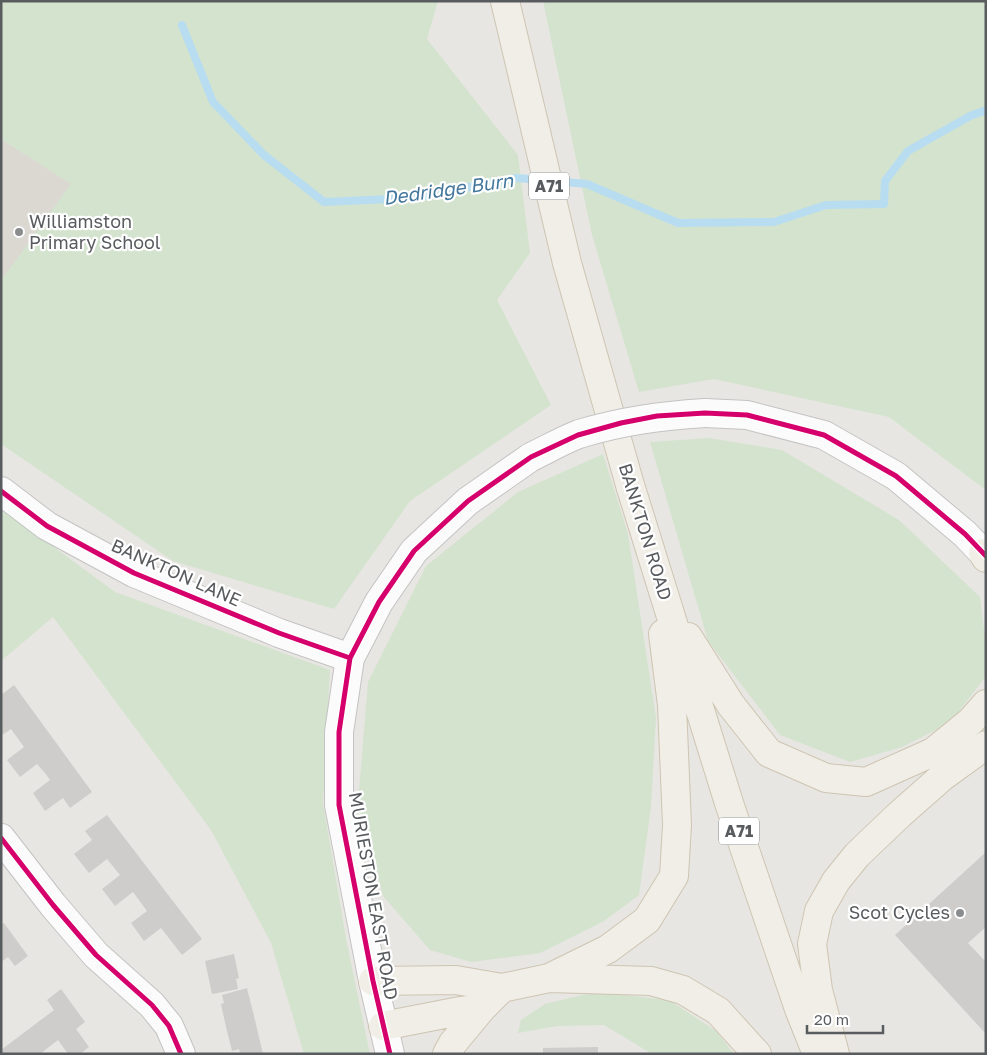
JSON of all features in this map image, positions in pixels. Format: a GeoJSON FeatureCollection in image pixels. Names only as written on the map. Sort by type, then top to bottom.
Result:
{"type":"FeatureCollection","features":[{"type":"Feature","properties":{"kind":"main road","name":"BANKTON ROAD"},"geometry":{"type":"LineString","coordinates":[[505,1],[532,108],[567,263],[655,566],[729,803],[799,1010],[817,1054]]}},
{"type":"Feature","properties":{"kind":"main road"},"geometry":{"type":"LineString","coordinates":[[549,978],[608,949],[646,920],[674,876],[677,825],[672,705],[655,566]]}},
{"type":"Feature","properties":{"kind":"main road"},"geometry":{"type":"LineString","coordinates":[[668,606],[731,705],[769,753],[826,778],[866,782],[933,752],[971,721],[986,704]]}},
{"type":"Feature","properties":{"kind":"main road"},"geometry":{"type":"LineString","coordinates":[[835,1054],[818,990],[812,944],[819,911],[836,881],[857,855],[942,777],[986,746]]}},
{"type":"Feature","properties":{"kind":"main road"},"geometry":{"type":"LineString","coordinates":[[373,981],[456,980],[502,988],[549,978],[650,981],[683,990],[718,1011],[758,1054]]}},
{"type":"Feature","properties":{"kind":"main road"},"geometry":{"type":"LineString","coordinates":[[447,1054],[453,1043],[482,1008],[502,988]]}},
{"type":"Feature","properties":{"kind":"main road"},"geometry":{"type":"LineString","coordinates":[[383,1026],[482,1008]]}},
{"type":"Feature","properties":{"kind":"street","name":"MURIESTON EAST ROAD"},"geometry":{"type":"LineString","coordinates":[[390,1054],[373,981],[338,805],[339,732],[350,658],[378,602],[414,551],[468,501],[530,457],[578,435],[621,423],[657,416],[704,413],[747,415],[824,435],[896,476],[965,534],[985,556]]}},
{"type":"Feature","properties":{"kind":"street","name":"BANKTON LANE"},"geometry":{"type":"LineString","coordinates":[[1,491],[47,526],[134,573],[279,633],[350,658]]}},
{"type":"Feature","properties":{"kind":"street"},"geometry":{"type":"LineString","coordinates":[[1,838],[53,905],[96,955],[152,1005],[169,1026],[181,1054]]}},
{"type":"Feature","properties":{"kind":"shaded area","name":"Williamston Primary School"},"geometry":{"type":"Polygon","coordinates":[[[1,139],[72,184],[1,281],[1,139]]]}},
{"type":"Feature","properties":{"kind":"green space"},"geometry":{"type":"Polygon","coordinates":[[[1,1],[438,1],[427,39],[518,155],[530,253],[497,300],[551,405],[410,501],[334,609],[173,561],[1,444],[1,281],[71,184],[1,139],[1,1]]]}},
{"type":"Feature","properties":{"kind":"green space"},"geometry":{"type":"Polygon","coordinates":[[[543,1],[986,1],[986,490],[889,417],[714,379],[639,392],[592,235],[543,1]]]}},
{"type":"Feature","properties":{"kind":"green space"},"geometry":{"type":"Polygon","coordinates":[[[709,438],[782,450],[899,520],[980,597],[986,646],[986,676],[950,723],[902,747],[850,762],[780,735],[708,641],[650,442],[709,438]]]}},
{"type":"Feature","properties":{"kind":"green space"},"geometry":{"type":"Polygon","coordinates":[[[603,454],[628,534],[656,718],[651,807],[639,895],[604,921],[540,953],[471,962],[430,950],[383,896],[358,803],[368,682],[426,566],[518,492],[603,454]]]}},
{"type":"Feature","properties":{"kind":"green space"},"geometry":{"type":"Polygon","coordinates":[[[1,508],[115,592],[330,670],[323,803],[347,944],[370,1054],[304,1054],[271,943],[211,830],[53,617],[1,661],[1,508]]]}},
{"type":"Feature","properties":{"kind":"green space"},"geometry":{"type":"Polygon","coordinates":[[[595,992],[669,1000],[716,1031],[734,1054],[652,1054],[604,1025],[557,1026],[518,1033],[521,1020],[545,1004],[595,992]]]}},
{"type":"Feature","properties":{"kind":"building"},"geometry":{"type":"Polygon","coordinates":[[[14,685],[92,792],[70,808],[63,798],[45,811],[33,793],[50,780],[45,773],[37,764],[20,777],[7,760],[24,747],[11,729],[1,736],[1,695],[14,685]]]}},
{"type":"Feature","properties":{"kind":"building"},"geometry":{"type":"Polygon","coordinates":[[[107,815],[202,939],[182,955],[161,928],[144,941],[131,923],[147,911],[133,892],[115,906],[102,889],[120,875],[107,859],[89,873],[74,854],[92,840],[85,831],[107,815]]]}},
{"type":"Feature","properties":{"kind":"building"},"geometry":{"type":"Polygon","coordinates":[[[986,852],[986,927],[968,943],[986,962],[986,1034],[895,935],[986,852]]]}},
{"type":"Feature","properties":{"kind":"building"},"geometry":{"type":"Polygon","coordinates":[[[4,923],[28,956],[15,966],[8,957],[1,962],[1,925],[4,923]]]}},
{"type":"Feature","properties":{"kind":"building"},"geometry":{"type":"Polygon","coordinates":[[[234,954],[239,978],[236,979],[238,989],[212,994],[205,961],[234,954]]]}},
{"type":"Feature","properties":{"kind":"building"},"geometry":{"type":"Polygon","coordinates":[[[247,988],[263,1054],[240,1054],[239,1049],[232,1051],[226,1027],[221,1004],[224,1003],[222,995],[247,988]]]}},
{"type":"Feature","properties":{"kind":"building"},"geometry":{"type":"Polygon","coordinates":[[[61,989],[85,1022],[76,1029],[89,1047],[80,1054],[68,1054],[58,1040],[40,1054],[1,1054],[1,1050],[54,1010],[47,1000],[61,989]]]}},
{"type":"Feature","properties":{"kind":"building"},"geometry":{"type":"Polygon","coordinates":[[[598,1047],[598,1054],[543,1054],[543,1048],[598,1047]]]}},
{"type":"Feature","properties":{"kind":"waterway","name":"Dedridge Burn"},"geometry":{"type":"LineString","coordinates":[[182,25],[213,102],[264,155],[324,202],[413,198],[516,178],[542,180]]}},
{"type":"Feature","properties":{"kind":"waterway","name":"Dedridge Burn"},"geometry":{"type":"LineString","coordinates":[[554,181],[587,184],[678,223],[774,222],[826,205],[884,204],[885,181],[908,151],[970,116],[986,110]]}},
{"type":"Feature","properties":{"kind":"cycle path"},"geometry":{"type":"LineString","coordinates":[[390,1054],[373,981],[339,805],[339,732],[350,658],[379,602],[414,551],[468,501],[531,457],[578,435],[621,423],[657,416],[705,413],[747,415],[824,435],[896,476],[965,534],[986,556]]}},
{"type":"Feature","properties":{"kind":"cycle path"},"geometry":{"type":"LineString","coordinates":[[1,491],[47,526],[134,573],[279,633],[350,658]]}},
{"type":"Feature","properties":{"kind":"cycle path"},"geometry":{"type":"LineString","coordinates":[[1,838],[53,905],[96,955],[152,1005],[169,1026],[181,1054]]}},
{"type":"Feature","properties":{"kind":"place","name":"Williamston Primary School"},"geometry":{"type":"Point","coordinates":[19,232]}},
{"type":"Feature","properties":{"kind":"place","name":"Scot Cycles"},"geometry":{"type":"Point","coordinates":[960,913]}}]}
